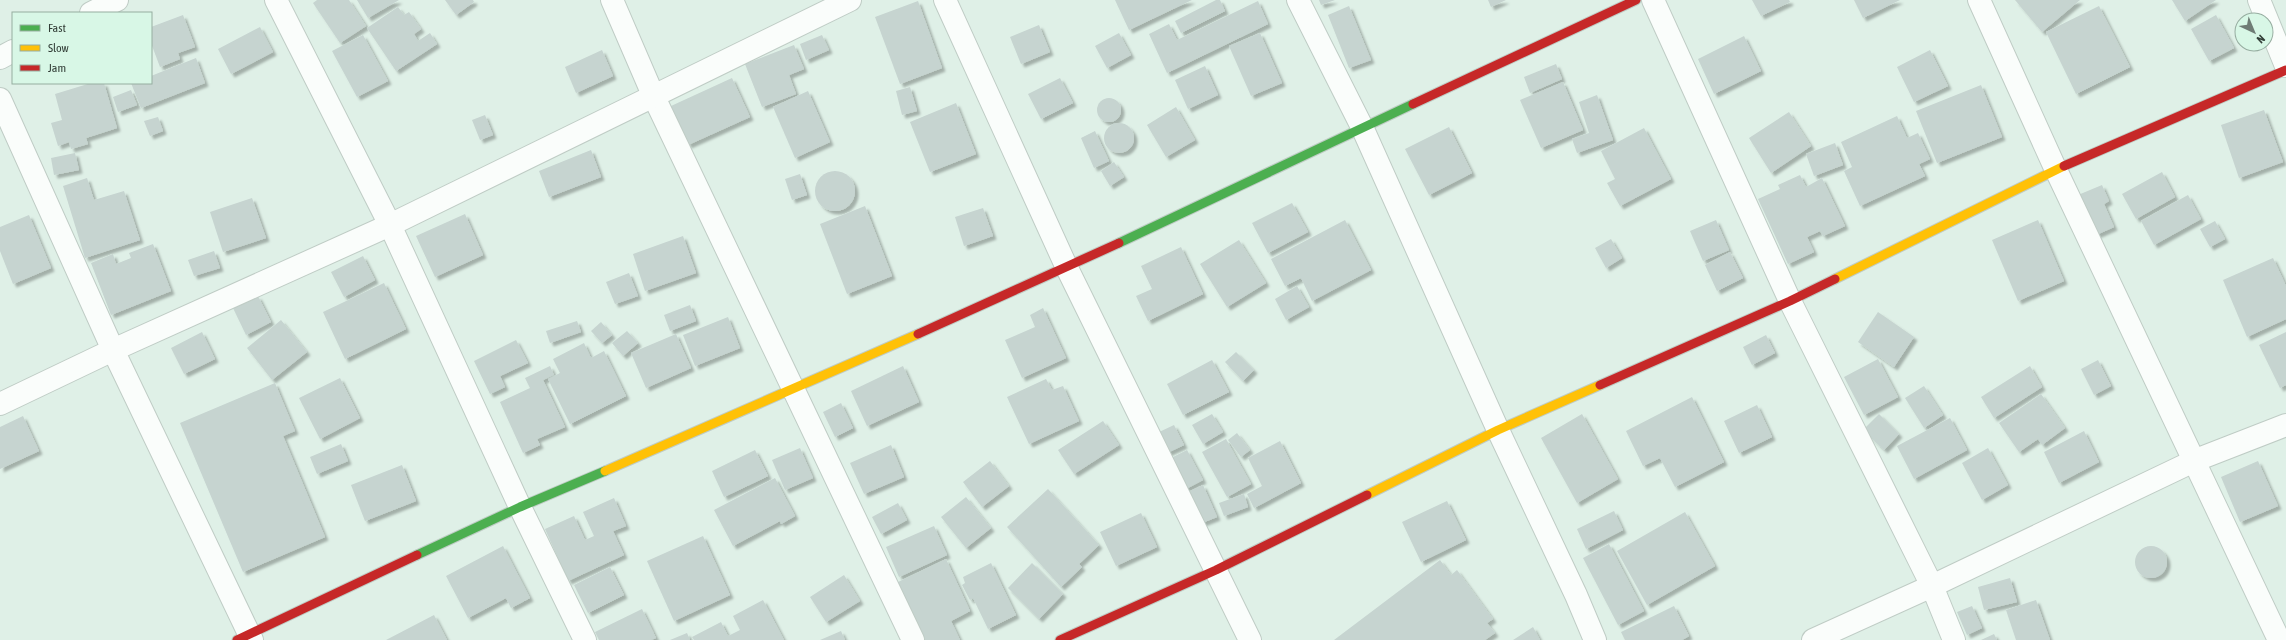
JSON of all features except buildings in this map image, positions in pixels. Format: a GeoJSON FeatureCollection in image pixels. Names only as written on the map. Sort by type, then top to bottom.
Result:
{"type":"FeatureCollection","features":[{"type":"Feature","properties":{"kind":"street"},"geometry":{"type":"LineString","coordinates":[[93,12],[117,0]]}},
{"type":"Feature","properties":{"kind":"street"},"geometry":{"type":"LineString","coordinates":[[276,0],[390,225],[520,507],[585,640]]}},
{"type":"Feature","properties":{"kind":"street"},"geometry":{"type":"LineString","coordinates":[[612,0],[653,95],[913,640]]}},
{"type":"Feature","properties":{"kind":"street"},"geometry":{"type":"LineString","coordinates":[[0,404],[113,350],[390,225],[653,95],[850,0]]}},
{"type":"Feature","properties":{"kind":"street"},"geometry":{"type":"LineString","coordinates":[[944,0],[1067,268],[1250,640]]}},
{"type":"Feature","properties":{"kind":"street"},"geometry":{"type":"LineString","coordinates":[[1298,0],[1362,127],[1498,430],[1576,595],[1595,640]]}},
{"type":"Feature","properties":{"kind":"street"},"geometry":{"type":"LineString","coordinates":[[0,99],[113,350],[246,638],[520,507],[794,389],[1067,268],[1362,127],[1636,0]]}},
{"type":"Feature","properties":{"kind":"street"},"geometry":{"type":"LineString","coordinates":[[1653,0],[1790,301],[1932,586],[1954,640]]}},
{"type":"Feature","properties":{"kind":"street"},"geometry":{"type":"LineString","coordinates":[[1979,0],[2056,170],[2196,460],[2279,640]]}},
{"type":"Feature","properties":{"kind":"street"},"geometry":{"type":"LineString","coordinates":[[2259,0],[2286,66]]}},
{"type":"Feature","properties":{"kind":"street"},"geometry":{"type":"LineString","coordinates":[[0,58],[12,52]]}},
{"type":"Feature","properties":{"kind":"street"},"geometry":{"type":"LineString","coordinates":[[1060,640],[1216,570],[1498,430],[1790,301],[2056,170],[2286,70]]}},
{"type":"Feature","properties":{"kind":"street"},"geometry":{"type":"LineString","coordinates":[[1813,640],[1932,586],[2196,460],[2286,425]]}},
{"type":"Feature","properties":{"kind":"traffic: fast"},"geometry":{"type":"LineString","coordinates":[[1119,243],[1413,104]]}},
{"type":"Feature","properties":{"kind":"traffic: fast"},"geometry":{"type":"LineString","coordinates":[[417,555],[520,507],[605,471]]}},
{"type":"Feature","properties":{"kind":"traffic: slow"},"geometry":{"type":"LineString","coordinates":[[1835,279],[2064,166]]}},
{"type":"Feature","properties":{"kind":"traffic: slow"},"geometry":{"type":"LineString","coordinates":[[605,471],[918,334]]}},
{"type":"Feature","properties":{"kind":"traffic: slow"},"geometry":{"type":"LineString","coordinates":[[1367,495],[1498,430],[1600,385]]}},
{"type":"Feature","properties":{"kind":"traffic: jam"},"geometry":{"type":"LineString","coordinates":[[1413,104],[1636,0]]}},
{"type":"Feature","properties":{"kind":"traffic: jam"},"geometry":{"type":"LineString","coordinates":[[2064,166],[2286,70]]}},
{"type":"Feature","properties":{"kind":"traffic: jam"},"geometry":{"type":"LineString","coordinates":[[918,334],[1119,243]]}},
{"type":"Feature","properties":{"kind":"traffic: jam"},"geometry":{"type":"LineString","coordinates":[[1600,385],[1790,301],[1835,279]]}},
{"type":"Feature","properties":{"kind":"traffic: jam"},"geometry":{"type":"LineString","coordinates":[[1060,640],[1216,570],[1367,495]]}},
{"type":"Feature","properties":{"kind":"traffic: jam"},"geometry":{"type":"LineString","coordinates":[[237,640],[417,555]]}}]}
